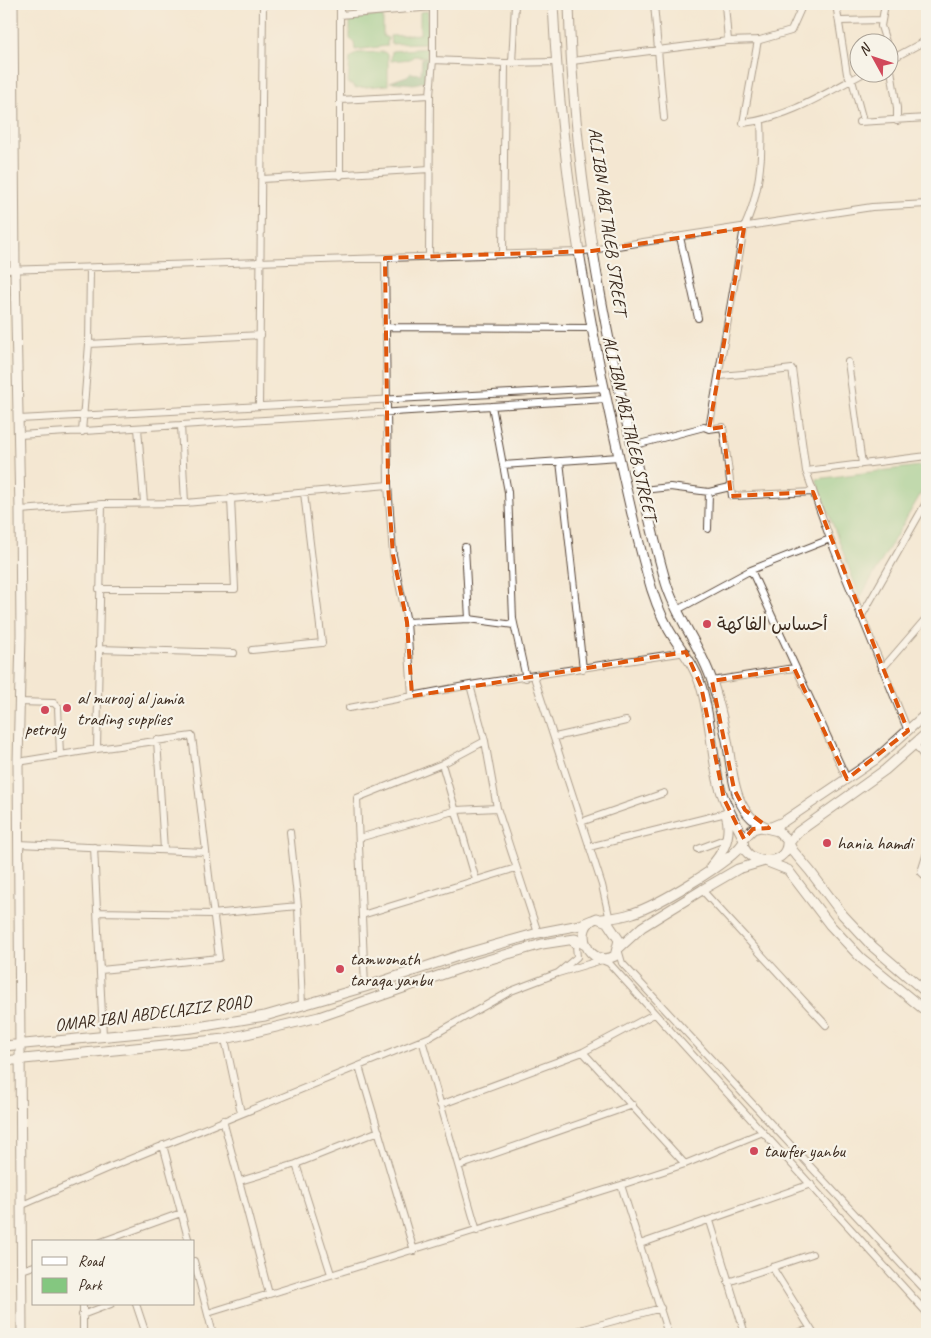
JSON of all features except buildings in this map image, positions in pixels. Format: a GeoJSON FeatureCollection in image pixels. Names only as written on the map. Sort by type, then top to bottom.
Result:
{"type":"FeatureCollection","features":[{"type":"Feature","properties":{"kind":"main road"},"geometry":{"type":"LineString","coordinates":[[13,4],[15,270],[20,510],[18,844],[22,1334]]}},
{"type":"Feature","properties":{"kind":"main road","name":"ALI IBN ABI TALEB STREET"},"geometry":{"type":"LineString","coordinates":[[553,4],[556,62],[578,252],[591,328],[619,457],[655,598],[670,631],[686,652],[701,686],[724,799],[743,841]]}},
{"type":"Feature","properties":{"kind":"main road","name":"ALI IBN ABI TALEB STREET"},"geometry":{"type":"LineString","coordinates":[[569,4],[582,173],[592,250],[632,446],[667,586],[712,681],[727,739],[734,788],[749,814],[761,825],[769,828]]}},
{"type":"Feature","properties":{"kind":"main road"},"geometry":{"type":"LineString","coordinates":[[769,828],[795,815],[876,759],[927,713]]}},
{"type":"Feature","properties":{"kind":"main road"},"geometry":{"type":"LineString","coordinates":[[927,733],[878,776],[807,825],[788,842],[782,856],[773,861],[765,861],[738,869],[702,890],[642,927],[618,949],[615,956],[602,960],[592,954],[587,946],[584,931],[592,920],[607,919],[647,907],[703,874],[737,851],[753,829],[769,828],[778,831],[788,842],[843,916],[872,946],[927,992]]}},
{"type":"Feature","properties":{"kind":"main road"},"geometry":{"type":"LineString","coordinates":[[703,874],[718,858],[727,838],[728,821],[724,799]]}},
{"type":"Feature","properties":{"kind":"main road"},"geometry":{"type":"LineString","coordinates":[[743,841],[743,847],[752,857],[788,870],[830,925],[861,958],[927,1012]]}},
{"type":"Feature","properties":{"kind":"main road"},"geometry":{"type":"LineString","coordinates":[[607,919],[616,934],[618,949]]}},
{"type":"Feature","properties":{"kind":"main road","name":"OMAR IBN ABDELAZIZ ROAD"},"geometry":{"type":"LineString","coordinates":[[4,1046],[229,1023],[302,1006],[365,988],[464,954],[538,933],[580,925],[592,920]]}},
{"type":"Feature","properties":{"kind":"main road","name":"OMAR IBN ABDELAZIZ ROAD"},"geometry":{"type":"LineString","coordinates":[[4,1061],[225,1040],[319,1017],[467,966],[542,944],[570,940],[582,942],[587,946]]}},
{"type":"Feature","properties":{"kind":"main road"},"geometry":{"type":"LineString","coordinates":[[4,1321],[4,1334]]}},
{"type":"Feature","properties":{"kind":"street"},"geometry":{"type":"LineString","coordinates":[[259,406],[262,262],[263,4]]}},
{"type":"Feature","properties":{"kind":"street"},"geometry":{"type":"LineString","coordinates":[[340,4],[340,176]]}},
{"type":"Feature","properties":{"kind":"street"},"geometry":{"type":"LineString","coordinates":[[503,254],[509,63],[515,4]]}},
{"type":"Feature","properties":{"kind":"street"},"geometry":{"type":"LineString","coordinates":[[654,4],[664,118]]}},
{"type":"Feature","properties":{"kind":"street"},"geometry":{"type":"LineString","coordinates":[[725,4],[728,41]]}},
{"type":"Feature","properties":{"kind":"street"},"geometry":{"type":"LineString","coordinates":[[572,61],[728,41],[758,40],[791,31],[803,4]]}},
{"type":"Feature","properties":{"kind":"street"},"geometry":{"type":"LineString","coordinates":[[836,4],[848,75]]}},
{"type":"Feature","properties":{"kind":"street"},"geometry":{"type":"LineString","coordinates":[[883,32],[881,26],[885,4]]}},
{"type":"Feature","properties":{"kind":"street"},"geometry":{"type":"LineString","coordinates":[[340,15],[433,5],[433,60],[430,95],[429,256]]}},
{"type":"Feature","properties":{"kind":"street"},"geometry":{"type":"LineString","coordinates":[[840,21],[882,20]]}},
{"type":"Feature","properties":{"kind":"street"},"geometry":{"type":"LineString","coordinates":[[758,40],[743,123],[761,121],[816,100],[848,82]]}},
{"type":"Feature","properties":{"kind":"street"},"geometry":{"type":"LineString","coordinates":[[898,56],[927,40]]}},
{"type":"Feature","properties":{"kind":"street"},"geometry":{"type":"LineString","coordinates":[[433,60],[509,63],[556,62]]}},
{"type":"Feature","properties":{"kind":"street"},"geometry":{"type":"LineString","coordinates":[[852,82],[861,120],[897,121],[927,118]]}},
{"type":"Feature","properties":{"kind":"street"},"geometry":{"type":"LineString","coordinates":[[893,82],[897,121]]}},
{"type":"Feature","properties":{"kind":"street"},"geometry":{"type":"LineString","coordinates":[[340,100],[430,95]]}},
{"type":"Feature","properties":{"kind":"street"},"geometry":{"type":"LineString","coordinates":[[709,429],[720,376],[744,228],[754,209],[762,141],[761,121]]}},
{"type":"Feature","properties":{"kind":"street"},"geometry":{"type":"LineString","coordinates":[[262,179],[340,176],[430,169]]}},
{"type":"Feature","properties":{"kind":"street"},"geometry":{"type":"LineString","coordinates":[[4,270],[578,252],[872,207],[927,204]]}},
{"type":"Feature","properties":{"kind":"street"},"geometry":{"type":"LineString","coordinates":[[680,237],[698,318]]}},
{"type":"Feature","properties":{"kind":"street"},"geometry":{"type":"LineString","coordinates":[[385,258],[388,484],[393,555],[407,622],[412,696]]}},
{"type":"Feature","properties":{"kind":"street"},"geometry":{"type":"LineString","coordinates":[[82,432],[89,344],[90,268]]}},
{"type":"Feature","properties":{"kind":"street"},"geometry":{"type":"LineString","coordinates":[[387,327],[591,328]]}},
{"type":"Feature","properties":{"kind":"street"},"geometry":{"type":"LineString","coordinates":[[89,344],[261,335]]}},
{"type":"Feature","properties":{"kind":"street"},"geometry":{"type":"LineString","coordinates":[[848,362],[862,464]]}},
{"type":"Feature","properties":{"kind":"street"},"geometry":{"type":"LineString","coordinates":[[720,376],[792,369],[806,471],[830,539],[908,731]]}},
{"type":"Feature","properties":{"kind":"street"},"geometry":{"type":"LineString","coordinates":[[19,419],[82,417],[386,398],[604,388]]}},
{"type":"Feature","properties":{"kind":"street"},"geometry":{"type":"LineString","coordinates":[[19,435],[606,399]]}},
{"type":"Feature","properties":{"kind":"street"},"geometry":{"type":"LineString","coordinates":[[492,406],[508,492],[514,625],[526,678]]}},
{"type":"Feature","properties":{"kind":"street"},"geometry":{"type":"LineString","coordinates":[[181,425],[185,503]]}},
{"type":"Feature","properties":{"kind":"street"},"geometry":{"type":"LineString","coordinates":[[632,446],[704,427],[709,429],[723,427],[732,496],[813,492]]}},
{"type":"Feature","properties":{"kind":"street"},"geometry":{"type":"LineString","coordinates":[[138,428],[144,503]]}},
{"type":"Feature","properties":{"kind":"street"},"geometry":{"type":"LineString","coordinates":[[806,471],[927,456]]}},
{"type":"Feature","properties":{"kind":"street"},"geometry":{"type":"LineString","coordinates":[[503,465],[619,457]]}},
{"type":"Feature","properties":{"kind":"street"},"geometry":{"type":"LineString","coordinates":[[560,461],[583,670]]}},
{"type":"Feature","properties":{"kind":"street"},"geometry":{"type":"LineString","coordinates":[[20,510],[102,504],[185,503],[388,484]]}},
{"type":"Feature","properties":{"kind":"street"},"geometry":{"type":"LineString","coordinates":[[643,490],[670,487],[709,492],[730,487]]}},
{"type":"Feature","properties":{"kind":"street"},"geometry":{"type":"LineString","coordinates":[[708,529],[709,492]]}},
{"type":"Feature","properties":{"kind":"street"},"geometry":{"type":"LineString","coordinates":[[252,650],[322,643],[304,493]]}},
{"type":"Feature","properties":{"kind":"street"},"geometry":{"type":"LineString","coordinates":[[99,589],[234,589],[231,498]]}},
{"type":"Feature","properties":{"kind":"street"},"geometry":{"type":"LineString","coordinates":[[97,749],[102,504]]}},
{"type":"Feature","properties":{"kind":"street"},"geometry":{"type":"LineString","coordinates":[[861,617],[926,505]]}},
{"type":"Feature","properties":{"kind":"street"},"geometry":{"type":"LineString","coordinates":[[679,609],[751,570],[830,539]]}},
{"type":"Feature","properties":{"kind":"street"},"geometry":{"type":"LineString","coordinates":[[465,547],[469,619]]}},
{"type":"Feature","properties":{"kind":"street"},"geometry":{"type":"LineString","coordinates":[[751,570],[771,610],[794,668],[847,779]]}},
{"type":"Feature","properties":{"kind":"street"},"geometry":{"type":"LineString","coordinates":[[882,669],[927,617]]}},
{"type":"Feature","properties":{"kind":"street"},"geometry":{"type":"LineString","coordinates":[[407,622],[469,619],[514,625]]}},
{"type":"Feature","properties":{"kind":"street"},"geometry":{"type":"LineString","coordinates":[[98,649],[234,653]]}},
{"type":"Feature","properties":{"kind":"street"},"geometry":{"type":"LineString","coordinates":[[349,708],[470,685],[583,670],[686,652]]}},
{"type":"Feature","properties":{"kind":"street"},"geometry":{"type":"LineString","coordinates":[[712,681],[794,668]]}},
{"type":"Feature","properties":{"kind":"street"},"geometry":{"type":"LineString","coordinates":[[534,677],[589,846],[607,919]]}},
{"type":"Feature","properties":{"kind":"street"},"geometry":{"type":"LineString","coordinates":[[470,685],[485,741],[497,808],[538,933]]}},
{"type":"Feature","properties":{"kind":"street"},"geometry":{"type":"LineString","coordinates":[[19,702],[54,703],[58,707],[60,755]]}},
{"type":"Feature","properties":{"kind":"street"},"geometry":{"type":"LineString","coordinates":[[555,737],[626,721]]}},
{"type":"Feature","properties":{"kind":"street"},"geometry":{"type":"LineString","coordinates":[[18,762],[192,736],[212,914],[219,958],[101,970]]}},
{"type":"Feature","properties":{"kind":"street"},"geometry":{"type":"LineString","coordinates":[[157,740],[164,850]]}},
{"type":"Feature","properties":{"kind":"street"},"geometry":{"type":"LineString","coordinates":[[365,988],[357,798],[442,764],[485,741]]}},
{"type":"Feature","properties":{"kind":"street"},"geometry":{"type":"LineString","coordinates":[[915,744],[927,761]]}},
{"type":"Feature","properties":{"kind":"street"},"geometry":{"type":"LineString","coordinates":[[442,764],[476,880]]}},
{"type":"Feature","properties":{"kind":"street"},"geometry":{"type":"LineString","coordinates":[[581,822],[664,792]]}},
{"type":"Feature","properties":{"kind":"street"},"geometry":{"type":"LineString","coordinates":[[359,838],[457,810],[497,808]]}},
{"type":"Feature","properties":{"kind":"street"},"geometry":{"type":"LineString","coordinates":[[589,846],[726,813]]}},
{"type":"Feature","properties":{"kind":"street"},"geometry":{"type":"LineString","coordinates":[[290,832],[298,906],[302,1006]]}},
{"type":"Feature","properties":{"kind":"street"},"geometry":{"type":"LineString","coordinates":[[698,849],[727,838]]}},
{"type":"Feature","properties":{"kind":"street"},"geometry":{"type":"LineString","coordinates":[[18,844],[205,852]]}},
{"type":"Feature","properties":{"kind":"street"},"geometry":{"type":"LineString","coordinates":[[94,847],[103,1036]]}},
{"type":"Feature","properties":{"kind":"street"},"geometry":{"type":"LineString","coordinates":[[927,853],[921,872],[927,878]]}},
{"type":"Feature","properties":{"kind":"street"},"geometry":{"type":"LineString","coordinates":[[362,915],[516,868]]}},
{"type":"Feature","properties":{"kind":"street"},"geometry":{"type":"LineString","coordinates":[[702,890],[826,1025]]}},
{"type":"Feature","properties":{"kind":"street"},"geometry":{"type":"LineString","coordinates":[[98,912],[212,914],[298,906]]}},
{"type":"Feature","properties":{"kind":"street"},"geometry":{"type":"LineString","coordinates":[[558,973],[577,957],[576,946],[570,940]]}},
{"type":"Feature","properties":{"kind":"street"},"geometry":{"type":"LineString","coordinates":[[618,949],[622,964],[927,1292]]}},
{"type":"Feature","properties":{"kind":"street"},"geometry":{"type":"LineString","coordinates":[[20,1206],[162,1145],[422,1040],[510,991],[558,973],[602,960],[612,967],[927,1314]]}},
{"type":"Feature","properties":{"kind":"street"},"geometry":{"type":"LineString","coordinates":[[440,1105],[583,1052],[654,1014]]}},
{"type":"Feature","properties":{"kind":"street"},"geometry":{"type":"LineString","coordinates":[[225,1040],[241,1113]]}},
{"type":"Feature","properties":{"kind":"street"},"geometry":{"type":"LineString","coordinates":[[422,1040],[478,1231]]}},
{"type":"Feature","properties":{"kind":"street"},"geometry":{"type":"LineString","coordinates":[[583,1052],[685,1164]]}},
{"type":"Feature","properties":{"kind":"street"},"geometry":{"type":"LineString","coordinates":[[359,1066],[414,1251]]}},
{"type":"Feature","properties":{"kind":"street"},"geometry":{"type":"LineString","coordinates":[[459,1166],[633,1105]]}},
{"type":"Feature","properties":{"kind":"street"},"geometry":{"type":"LineString","coordinates":[[223,1120],[269,1294]]}},
{"type":"Feature","properties":{"kind":"street"},"geometry":{"type":"LineString","coordinates":[[240,1181],[296,1164],[378,1131]]}},
{"type":"Feature","properties":{"kind":"street"},"geometry":{"type":"LineString","coordinates":[[208,1313],[331,1274],[414,1251],[621,1185],[685,1164],[763,1132]]}},
{"type":"Feature","properties":{"kind":"street"},"geometry":{"type":"LineString","coordinates":[[162,1145],[188,1240]]}},
{"type":"Feature","properties":{"kind":"street"},"geometry":{"type":"LineString","coordinates":[[296,1164],[331,1274]]}},
{"type":"Feature","properties":{"kind":"street"},"geometry":{"type":"LineString","coordinates":[[640,1244],[811,1184]]}},
{"type":"Feature","properties":{"kind":"street"},"geometry":{"type":"LineString","coordinates":[[621,1185],[668,1334]]}},
{"type":"Feature","properties":{"kind":"street"},"geometry":{"type":"LineString","coordinates":[[106,1240],[181,1212]]}},
{"type":"Feature","properties":{"kind":"street"},"geometry":{"type":"LineString","coordinates":[[710,1221],[744,1334]]}},
{"type":"Feature","properties":{"kind":"street"},"geometry":{"type":"LineString","coordinates":[[728,1282],[812,1254]]}},
{"type":"Feature","properties":{"kind":"street"},"geometry":{"type":"LineString","coordinates":[[22,1270],[32,1267]]}},
{"type":"Feature","properties":{"kind":"street"},"geometry":{"type":"LineString","coordinates":[[772,1267],[812,1332],[794,1334]]}},
{"type":"Feature","properties":{"kind":"street"},"geometry":{"type":"LineString","coordinates":[[195,1271],[213,1334]]}},
{"type":"Feature","properties":{"kind":"street"},"geometry":{"type":"LineString","coordinates":[[83,1306],[83,1334]]}},
{"type":"Feature","properties":{"kind":"street"},"geometry":{"type":"LineString","coordinates":[[82,1315],[106,1306]]}},
{"type":"Feature","properties":{"kind":"street"},"geometry":{"type":"LineString","coordinates":[[137,1306],[146,1334]]}},
{"type":"Feature","properties":{"kind":"street"},"geometry":{"type":"LineString","coordinates":[[567,1334],[661,1308]]}},
{"type":"Feature","properties":{"kind":"highlighted area"},"geometry":{"type":"Polygon","coordinates":[[[744,228],[709,429],[723,427],[731,496],[813,492],[908,731],[847,779],[794,668],[712,681],[734,789],[745,810],[769,828],[753,829],[744,839],[724,799],[701,686],[686,652],[412,696],[407,622],[393,555],[388,485],[385,258],[592,251],[744,228]]]}},
{"type":"Feature","properties":{"kind":"green space"},"geometry":{"type":"Polygon","coordinates":[[[428,11],[427,43],[391,44],[390,36],[420,34],[420,12],[428,11]]]}},
{"type":"Feature","properties":{"kind":"green space"},"geometry":{"type":"Polygon","coordinates":[[[383,16],[383,36],[388,38],[387,46],[355,50],[354,42],[350,39],[350,18],[383,16]]]}},
{"type":"Feature","properties":{"kind":"green space"},"geometry":{"type":"Polygon","coordinates":[[[427,48],[427,57],[414,56],[410,59],[391,61],[392,51],[427,48]]]}},
{"type":"Feature","properties":{"kind":"green space"},"geometry":{"type":"Polygon","coordinates":[[[384,52],[388,55],[388,85],[355,88],[352,84],[348,84],[350,58],[357,53],[384,52]]]}},
{"type":"Feature","properties":{"kind":"green space"},"geometry":{"type":"Polygon","coordinates":[[[422,58],[428,58],[427,81],[414,84],[390,82],[407,76],[410,73],[421,74],[422,58]]]}},
{"type":"Feature","properties":{"kind":"green space"},"geometry":{"type":"Polygon","coordinates":[[[927,465],[927,483],[860,598],[816,479],[927,465]]]}},
{"type":"Feature","properties":{"kind":"place","name":"أحساس الفاكهة"},"geometry":{"type":"Point","coordinates":[707,624]}},
{"type":"Feature","properties":{"kind":"place","name":"al murooj al jamia trading supplies"},"geometry":{"type":"Point","coordinates":[67,708]}},
{"type":"Feature","properties":{"kind":"place","name":"petroly"},"geometry":{"type":"Point","coordinates":[45,710]}},
{"type":"Feature","properties":{"kind":"place","name":"hania hamdi"},"geometry":{"type":"Point","coordinates":[827,843]}},
{"type":"Feature","properties":{"kind":"place","name":"tamwonath taraqa yanbu"},"geometry":{"type":"Point","coordinates":[340,969]}},
{"type":"Feature","properties":{"kind":"place","name":"tawfer yanbu"},"geometry":{"type":"Point","coordinates":[754,1151]}}]}
